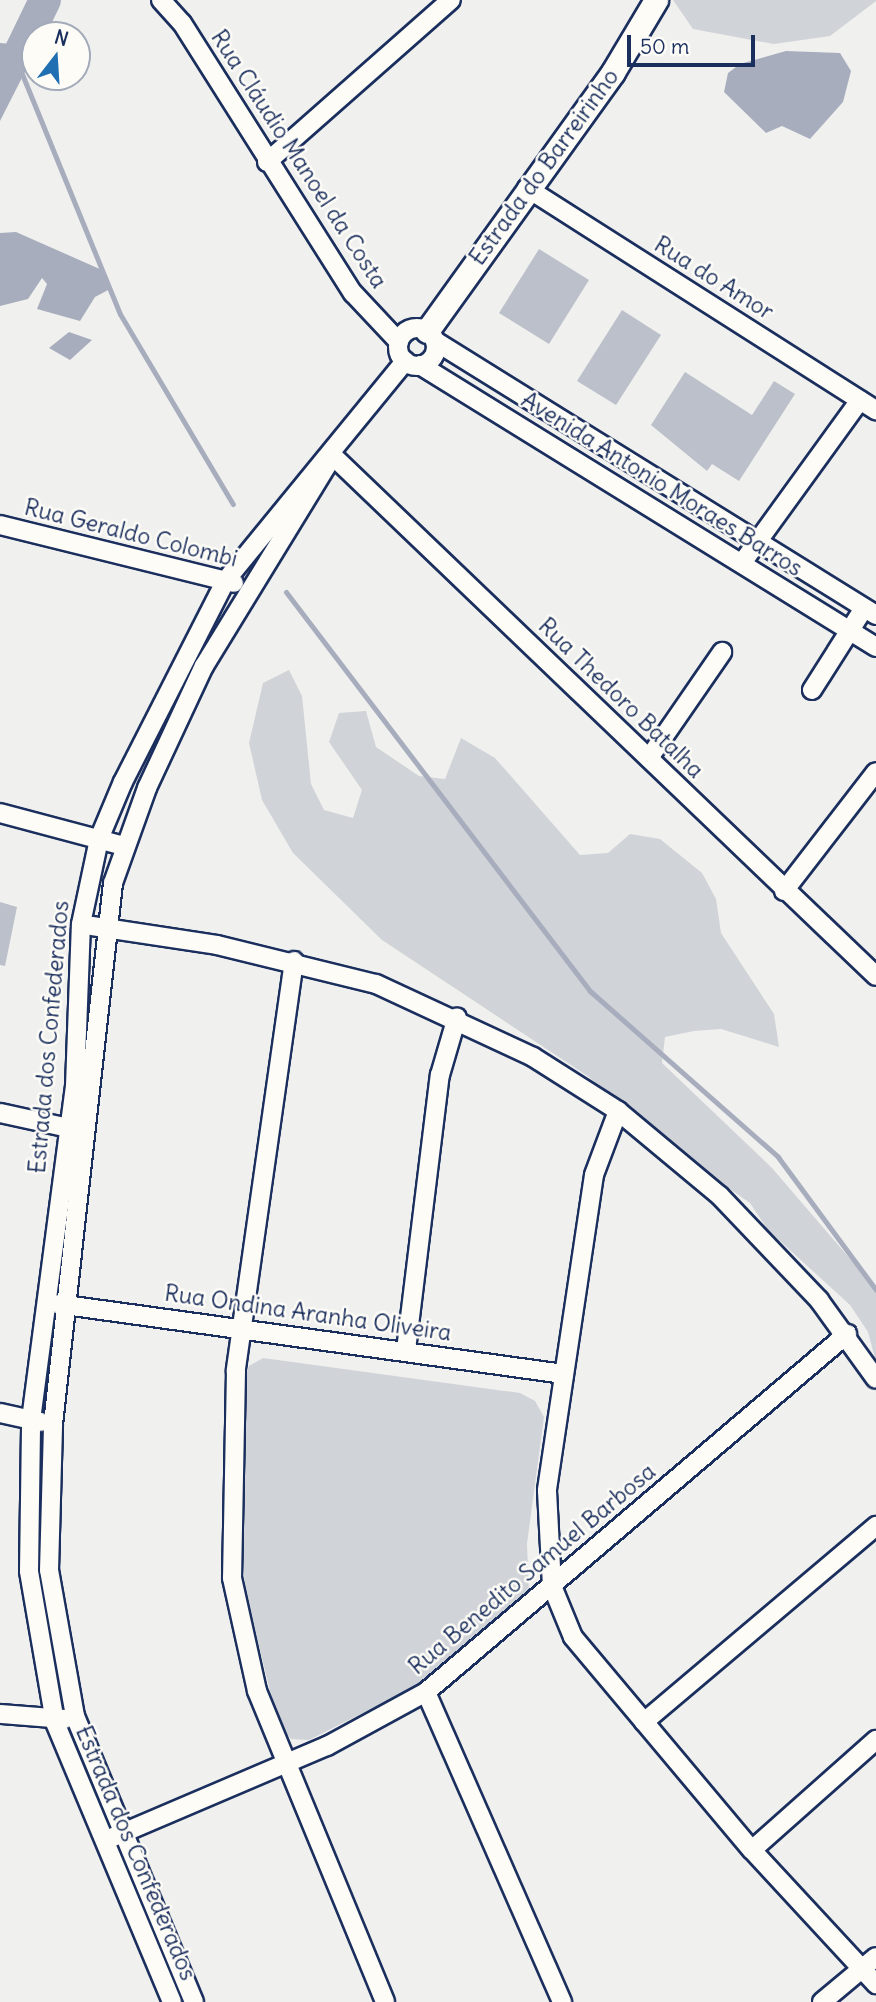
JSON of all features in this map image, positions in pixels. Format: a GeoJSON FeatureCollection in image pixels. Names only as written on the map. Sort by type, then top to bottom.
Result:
{"type":"FeatureCollection","features":[{"type":"Feature","properties":{"kind":"main road","name":"Estrada do Barreirinho"},"geometry":{"type":"LineString","coordinates":[[431,336],[527,188],[613,72],[656,0]]}},
{"type":"Feature","properties":{"kind":"street","name":"Rua Cláudio Manoel da Costa"},"geometry":{"type":"LineString","coordinates":[[161,0],[183,23],[267,162],[353,293],[399,342]]}},
{"type":"Feature","properties":{"kind":"street"},"geometry":{"type":"LineString","coordinates":[[267,162],[451,0]]}},
{"type":"Feature","properties":{"kind":"street","name":"Rua do Amor"},"geometry":{"type":"LineString","coordinates":[[527,188],[876,410]]}},
{"type":"Feature","properties":{"kind":"street"},"geometry":{"type":"LineString","coordinates":[[412,363],[399,342],[410,330],[431,336]]}},
{"type":"Feature","properties":{"kind":"street","name":"Estrada dos Confederados"},"geometry":{"type":"LineString","coordinates":[[172,2002],[101,1843],[55,1722],[29,1571],[31,1420],[69,1129],[81,925],[99,839],[182,659],[226,580],[301,484],[331,455],[412,363],[435,354],[431,336]]}},
{"type":"Feature","properties":{"kind":"street","name":"Avenida Antonio Moraes Barros"},"geometry":{"type":"LineString","coordinates":[[431,336],[870,611]]}},
{"type":"Feature","properties":{"kind":"street","name":"Avenida Antonio Moraes Barros"},"geometry":{"type":"LineString","coordinates":[[412,363],[876,647]]}},
{"type":"Feature","properties":{"kind":"street"},"geometry":{"type":"LineString","coordinates":[[742,563],[860,400]]}},
{"type":"Feature","properties":{"kind":"street","name":"Estrada dos Confederados"},"geometry":{"type":"LineString","coordinates":[[194,2002],[120,1834],[75,1716],[49,1570],[53,1424],[89,1132],[103,928],[124,846],[204,666],[249,590],[313,495],[331,455]]}},
{"type":"Feature","properties":{"kind":"street","name":"Rua Thedoro Batalha"},"geometry":{"type":"LineString","coordinates":[[331,455],[649,758],[784,891],[876,975]]}},
{"type":"Feature","properties":{"kind":"street","name":"Rua Geraldo Colombi"},"geometry":{"type":"LineString","coordinates":[[0,525],[226,580],[249,590]]}},
{"type":"Feature","properties":{"kind":"street"},"geometry":{"type":"LineString","coordinates":[[812,690],[849,630],[870,611]]}},
{"type":"Feature","properties":{"kind":"street"},"geometry":{"type":"LineString","coordinates":[[649,758],[722,652]]}},
{"type":"Feature","properties":{"kind":"street"},"geometry":{"type":"LineString","coordinates":[[784,891],[876,772]]}},
{"type":"Feature","properties":{"kind":"street"},"geometry":{"type":"LineString","coordinates":[[0,813],[124,846]]}},
{"type":"Feature","properties":{"kind":"street"},"geometry":{"type":"LineString","coordinates":[[81,925],[294,961],[376,984],[457,1017],[618,1111],[776,1250],[847,1334],[876,1379]]}},
{"type":"Feature","properties":{"kind":"street"},"geometry":{"type":"LineString","coordinates":[[294,961],[243,1329],[231,1441],[232,1578],[257,1691],[284,1766],[385,2002]]}},
{"type":"Feature","properties":{"kind":"street"},"geometry":{"type":"LineString","coordinates":[[406,1350],[440,1075],[457,1017]]}},
{"type":"Feature","properties":{"kind":"street"},"geometry":{"type":"LineString","coordinates":[[618,1111],[594,1175],[564,1374],[545,1516],[552,1586],[573,1636],[752,1850],[860,1970],[876,1984]]}},
{"type":"Feature","properties":{"kind":"street"},"geometry":{"type":"LineString","coordinates":[[0,1113],[89,1132]]}},
{"type":"Feature","properties":{"kind":"street","name":"Rua Ondina Aranha Oliveira"},"geometry":{"type":"LineString","coordinates":[[46,1302],[564,1374]]}},
{"type":"Feature","properties":{"kind":"street","name":"Rua Benedito Samuel Barbosa"},"geometry":{"type":"LineString","coordinates":[[101,1843],[284,1766],[426,1692],[847,1334]]}},
{"type":"Feature","properties":{"kind":"street"},"geometry":{"type":"LineString","coordinates":[[0,1413],[53,1424]]}},
{"type":"Feature","properties":{"kind":"street"},"geometry":{"type":"LineString","coordinates":[[644,1722],[876,1526]]}},
{"type":"Feature","properties":{"kind":"street"},"geometry":{"type":"LineString","coordinates":[[426,1692],[562,2002]]}},
{"type":"Feature","properties":{"kind":"street"},"geometry":{"type":"LineString","coordinates":[[0,1714],[55,1722],[75,1716]]}},
{"type":"Feature","properties":{"kind":"street"},"geometry":{"type":"LineString","coordinates":[[752,1850],[876,1740]]}},
{"type":"Feature","properties":{"kind":"street"},"geometry":{"type":"LineString","coordinates":[[822,2002],[876,1956]]}},
{"type":"Feature","properties":{"kind":"shaded area"},"geometry":{"type":"Polygon","coordinates":[[[673,0],[876,1],[830,36],[774,44],[693,29],[673,0]]]}},
{"type":"Feature","properties":{"kind":"shaded area"},"geometry":{"type":"Polygon","coordinates":[[[289,670],[302,696],[311,784],[324,810],[353,818],[362,790],[329,742],[339,713],[366,711],[376,747],[419,776],[445,779],[461,738],[495,758],[580,855],[608,853],[630,834],[660,839],[702,873],[716,899],[721,933],[774,1014],[779,1047],[721,1029],[694,1031],[665,1037],[662,1063],[772,1168],[876,1289],[876,1362],[868,1332],[850,1305],[768,1230],[750,1203],[637,1124],[589,1077],[382,940],[293,853],[262,800],[249,743],[263,683],[289,670]]]}},
{"type":"Feature","properties":{"kind":"shaded area"},"geometry":{"type":"Polygon","coordinates":[[[263,1358],[520,1393],[535,1401],[544,1417],[527,1544],[529,1593],[430,1679],[309,1740],[291,1739],[278,1724],[245,1588],[239,1496],[244,1381],[249,1366],[263,1358]]]}},
{"type":"Feature","properties":{"kind":"water"},"geometry":{"type":"Polygon","coordinates":[[[0,43],[21,45],[21,80],[0,121],[0,43]]]}},
{"type":"Feature","properties":{"kind":"water"},"geometry":{"type":"Polygon","coordinates":[[[786,51],[840,53],[851,71],[843,102],[810,139],[782,126],[766,133],[724,92],[728,73],[740,64],[786,51]]]}},
{"type":"Feature","properties":{"kind":"water"},"geometry":{"type":"Polygon","coordinates":[[[16,232],[102,270],[110,289],[95,297],[80,321],[37,309],[47,284],[42,278],[28,299],[0,306],[0,233],[16,232]]]}},
{"type":"Feature","properties":{"kind":"water"},"geometry":{"type":"Polygon","coordinates":[[[69,332],[92,340],[70,360],[49,348],[69,332]]]}},
{"type":"Feature","properties":{"kind":"building"},"geometry":{"type":"Polygon","coordinates":[[[539,249],[589,280],[549,344],[499,313],[539,249]]]}},
{"type":"Feature","properties":{"kind":"building"},"geometry":{"type":"Polygon","coordinates":[[[622,310],[661,335],[616,405],[577,381],[622,310]]]}},
{"type":"Feature","properties":{"kind":"building"},"geometry":{"type":"Polygon","coordinates":[[[685,372],[752,415],[774,381],[795,394],[739,481],[712,464],[707,471],[651,425],[685,372]]]}},
{"type":"Feature","properties":{"kind":"building"},"geometry":{"type":"Polygon","coordinates":[[[0,902],[17,907],[5,966],[0,965],[0,902]]]}},
{"type":"Feature","properties":{"kind":"waterway"},"geometry":{"type":"LineString","coordinates":[[0,67],[17,58],[45,0]]}},
{"type":"Feature","properties":{"kind":"waterway"},"geometry":{"type":"LineString","coordinates":[[29,91],[120,314],[233,504]]}},
{"type":"Feature","properties":{"kind":"waterway"},"geometry":{"type":"LineString","coordinates":[[286,592],[590,991],[778,1157],[876,1290]]}}]}
